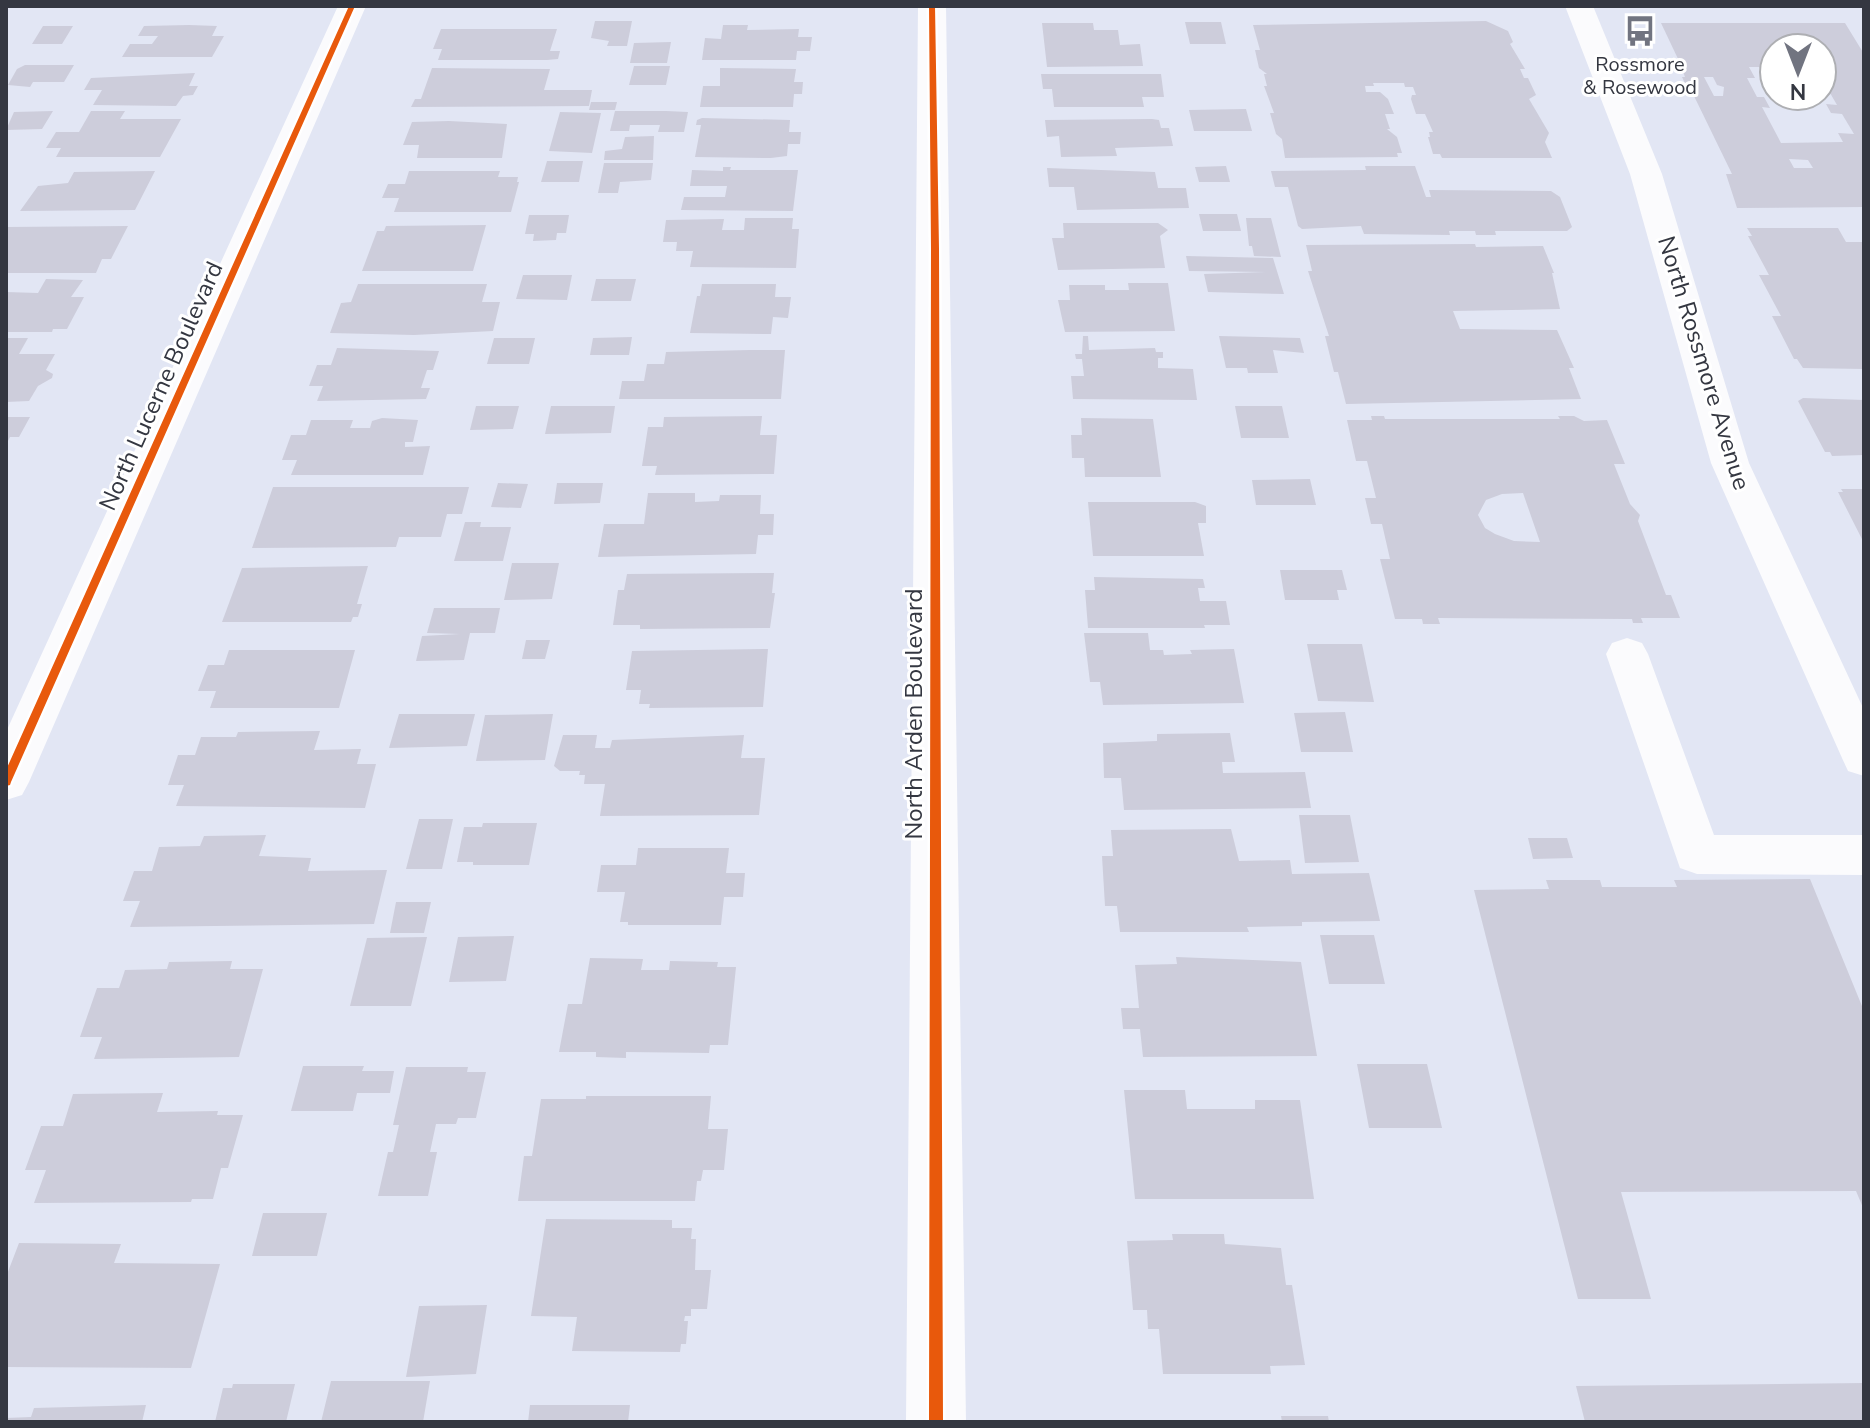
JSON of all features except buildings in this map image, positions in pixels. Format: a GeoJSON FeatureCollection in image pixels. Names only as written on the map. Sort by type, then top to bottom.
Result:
{"type":"FeatureCollection","features":[{"type":"Feature","properties":{"kind":"street","name":"North Lucerne Boulevard"},"geometry":{"type":"LineString","coordinates":[[6,782],[352,6]]}},
{"type":"Feature","properties":{"kind":"street","name":"North Arden Boulevard"},"geometry":{"type":"LineString","coordinates":[[932,6],[936,1422]]}},
{"type":"Feature","properties":{"kind":"street","name":"North Rossmore Avenue"},"geometry":{"type":"LineString","coordinates":[[1579,6],[1646,174],[1730,463],[1864,758]]}},
{"type":"Feature","properties":{"kind":"street"},"geometry":{"type":"LineString","coordinates":[[1627,654],[1697,854],[1864,855]]}},
{"type":"Feature","properties":{"kind":"cycle path"},"geometry":{"type":"LineString","coordinates":[[6,782],[352,6]]}},
{"type":"Feature","properties":{"kind":"cycle path"},"geometry":{"type":"LineString","coordinates":[[932,6],[936,1422]]}},
{"type":"Feature","properties":{"kind":"place","name":"Rossmore & Rosewood"},"geometry":{"type":"Point","coordinates":[1640,31]}}]}
